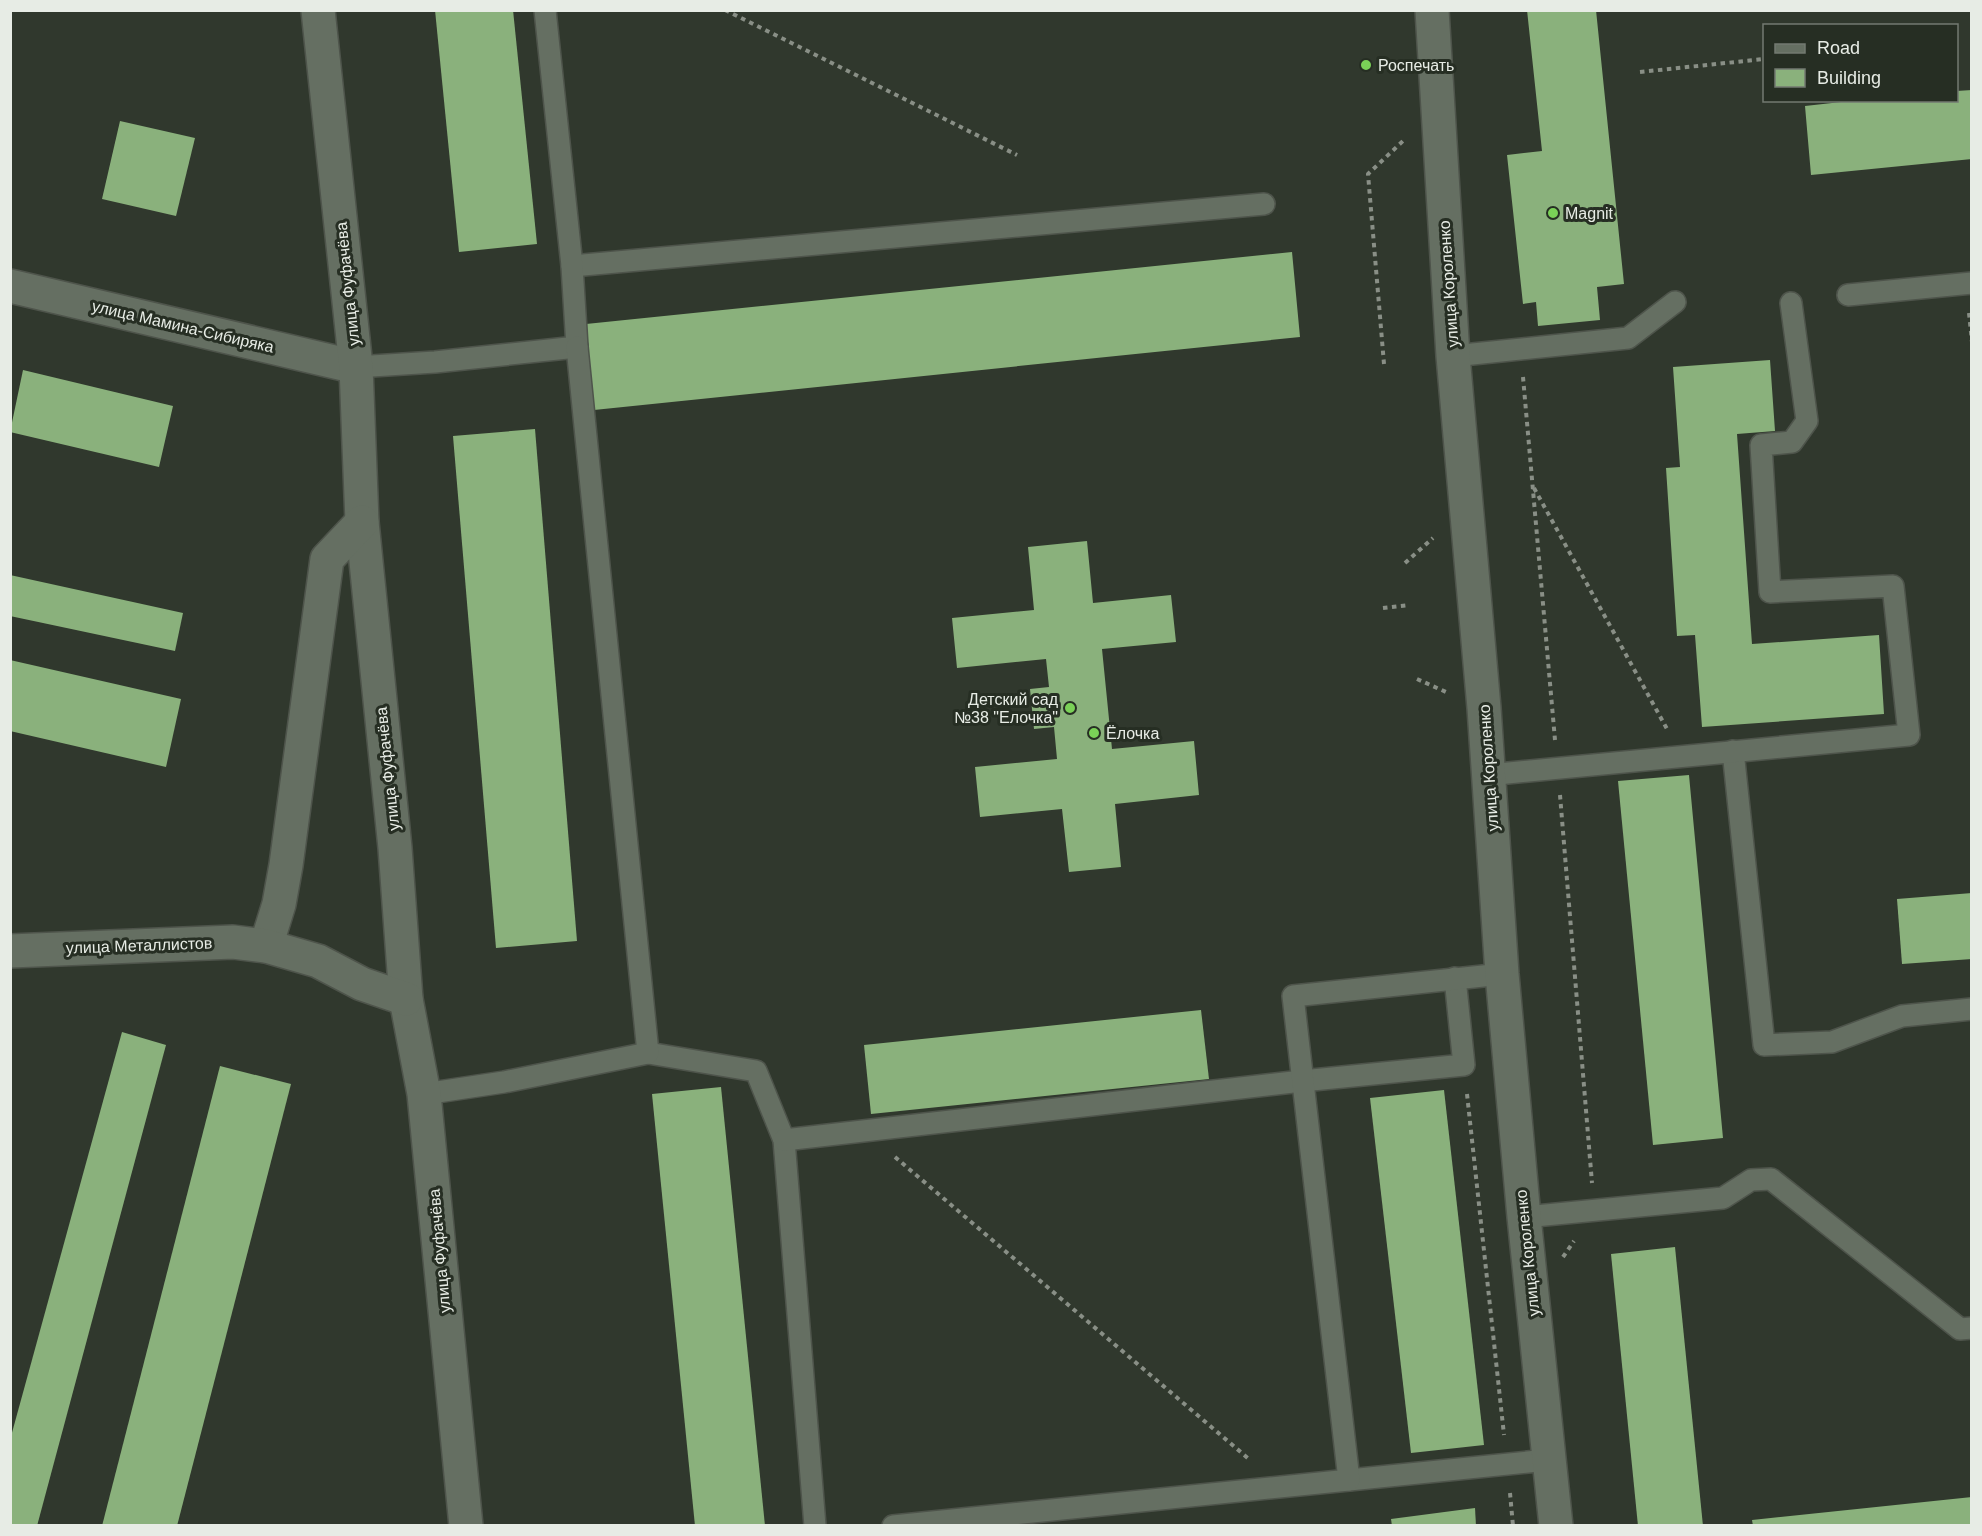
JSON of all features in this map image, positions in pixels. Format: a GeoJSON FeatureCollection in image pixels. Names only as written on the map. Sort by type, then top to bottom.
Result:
{"type":"FeatureCollection","features":[{"type":"Feature","properties":{"kind":"street","name":"улица Фуфачёва"},"geometry":{"type":"LineString","coordinates":[[318,10],[356,367],[362,522],[395,848],[406,999],[424,1094],[466,1526]]}},
{"type":"Feature","properties":{"kind":"street","name":"улица Короленко"},"geometry":{"type":"LineString","coordinates":[[1432,10],[1453,356],[1502,974],[1556,1526]]}},
{"type":"Feature","properties":{"kind":"street","name":"улица Мамина-Сибиряка"},"geometry":{"type":"LineString","coordinates":[[10,286],[356,367]]}},
{"type":"Feature","properties":{"kind":"street"},"geometry":{"type":"LineString","coordinates":[[266,946],[279,904],[286,866],[327,559],[362,522]]}},
{"type":"Feature","properties":{"kind":"street","name":"улица Металлистов"},"geometry":{"type":"LineString","coordinates":[[10,951],[232,942],[266,946],[318,961],[362,984],[406,999]]}},
{"type":"Feature","properties":{"kind":"lane"},"geometry":{"type":"LineString","coordinates":[[545,10],[648,1053]]}},
{"type":"Feature","properties":{"kind":"lane"},"geometry":{"type":"LineString","coordinates":[[572,266],[1264,204]]}},
{"type":"Feature","properties":{"kind":"lane"},"geometry":{"type":"LineString","coordinates":[[1848,295],[1971,283]]}},
{"type":"Feature","properties":{"kind":"lane"},"geometry":{"type":"LineString","coordinates":[[1453,356],[1628,338],[1675,302]]}},
{"type":"Feature","properties":{"kind":"lane"},"geometry":{"type":"LineString","coordinates":[[1487,775],[1909,735],[1893,586],[1770,592],[1761,445],[1792,442],[1807,421],[1791,303]]}},
{"type":"Feature","properties":{"kind":"lane"},"geometry":{"type":"LineString","coordinates":[[356,367],[435,362],[577,347]]}},
{"type":"Feature","properties":{"kind":"lane"},"geometry":{"type":"LineString","coordinates":[[1733,751],[1764,1045],[1832,1042],[1902,1016],[1971,1009]]}},
{"type":"Feature","properties":{"kind":"lane"},"geometry":{"type":"LineString","coordinates":[[1349,1480],[1293,996],[1502,974]]}},
{"type":"Feature","properties":{"kind":"lane"},"geometry":{"type":"LineString","coordinates":[[784,1140],[1302,1081],[1464,1065],[1455,978]]}},
{"type":"Feature","properties":{"kind":"lane"},"geometry":{"type":"LineString","coordinates":[[424,1094],[504,1082],[648,1053],[756,1071],[784,1140],[815,1526]]}},
{"type":"Feature","properties":{"kind":"lane"},"geometry":{"type":"LineString","coordinates":[[1524,1217],[1723,1198],[1751,1180],[1771,1179],[1960,1329],[1971,1328]]}},
{"type":"Feature","properties":{"kind":"lane"},"geometry":{"type":"LineString","coordinates":[[893,1526],[1548,1460]]}},
{"type":"Feature","properties":{"kind":"path"},"geometry":{"type":"LineString","coordinates":[[725,10],[1017,155]]}},
{"type":"Feature","properties":{"kind":"path"},"geometry":{"type":"LineString","coordinates":[[1640,72],[1763,59]]}},
{"type":"Feature","properties":{"kind":"path"},"geometry":{"type":"LineString","coordinates":[[1384,364],[1368,174],[1404,139],[1403,128]]}},
{"type":"Feature","properties":{"kind":"path"},"geometry":{"type":"LineString","coordinates":[[1521,350],[1594,1210]]}},
{"type":"Feature","properties":{"kind":"path"},"geometry":{"type":"LineString","coordinates":[[1533,485],[1682,755]]}},
{"type":"Feature","properties":{"kind":"path"},"geometry":{"type":"LineString","coordinates":[[1383,608],[1409,605]]}},
{"type":"Feature","properties":{"kind":"path"},"geometry":{"type":"LineString","coordinates":[[1464,1065],[1507,1464]]}},
{"type":"Feature","properties":{"kind":"path"},"geometry":{"type":"LineString","coordinates":[[866,1132],[1280,1486]]}},
{"type":"Feature","properties":{"kind":"building"},"geometry":{"type":"Polygon","coordinates":[[[435,10],[513,10],[537,244],[459,252],[435,10]]]}},
{"type":"Feature","properties":{"kind":"building"},"geometry":{"type":"Polygon","coordinates":[[[1527,10],[1596,10],[1624,284],[1597,287],[1600,320],[1538,326],[1536,302],[1523,304],[1507,155],[1542,151],[1527,10]]]}},
{"type":"Feature","properties":{"kind":"building"},"geometry":{"type":"Polygon","coordinates":[[[1972,90],[1972,159],[1811,175],[1805,106],[1841,102],[1958,102],[1958,91],[1972,90]]]}},
{"type":"Feature","properties":{"kind":"building"},"geometry":{"type":"Polygon","coordinates":[[[120,121],[195,138],[176,216],[102,199],[120,121]]]}},
{"type":"Feature","properties":{"kind":"building"},"geometry":{"type":"Polygon","coordinates":[[[1292,252],[1300,337],[594,410],[586,324],[1292,252]]]}},
{"type":"Feature","properties":{"kind":"building"},"geometry":{"type":"Polygon","coordinates":[[[1770,360],[1775,431],[1737,434],[1752,644],[1879,635],[1884,714],[1702,727],[1695,635],[1677,636],[1666,468],[1680,467],[1673,367],[1770,360]]]}},
{"type":"Feature","properties":{"kind":"building"},"geometry":{"type":"Polygon","coordinates":[[[23,370],[173,406],[159,467],[10,432],[23,370]]]}},
{"type":"Feature","properties":{"kind":"building"},"geometry":{"type":"Polygon","coordinates":[[[535,429],[577,941],[496,948],[453,436],[535,429]]]}},
{"type":"Feature","properties":{"kind":"building","name":"Детский сад №38 \"Елочка\""},"geometry":{"type":"Polygon","coordinates":[[[1087,541],[1093,603],[1171,595],[1176,642],[1102,649],[1112,749],[1194,741],[1199,795],[1115,804],[1121,867],[1069,872],[1062,809],[980,817],[975,767],[1057,759],[1054,727],[1034,729],[1030,689],[1049,687],[1046,659],[957,668],[952,618],[1034,610],[1028,547],[1087,541]]]}},
{"type":"Feature","properties":{"kind":"building"},"geometry":{"type":"Polygon","coordinates":[[[10,575],[183,613],[175,651],[10,616],[10,575]]]}},
{"type":"Feature","properties":{"kind":"building"},"geometry":{"type":"Polygon","coordinates":[[[10,660],[181,699],[166,767],[10,731],[10,660]]]}},
{"type":"Feature","properties":{"kind":"building"},"geometry":{"type":"Polygon","coordinates":[[[1689,775],[1723,1138],[1653,1145],[1618,781],[1689,775]]]}},
{"type":"Feature","properties":{"kind":"building"},"geometry":{"type":"Polygon","coordinates":[[[1972,893],[1972,959],[1902,964],[1897,899],[1972,893]]]}},
{"type":"Feature","properties":{"kind":"building"},"geometry":{"type":"Polygon","coordinates":[[[1201,1010],[1209,1079],[871,1114],[864,1045],[1201,1010]]]}},
{"type":"Feature","properties":{"kind":"building"},"geometry":{"type":"Polygon","coordinates":[[[122,1032],[166,1045],[37,1526],[10,1526],[10,1440],[122,1032]]]}},
{"type":"Feature","properties":{"kind":"building"},"geometry":{"type":"Polygon","coordinates":[[[220,1066],[291,1084],[177,1526],[102,1526],[220,1066]]]}},
{"type":"Feature","properties":{"kind":"building"},"geometry":{"type":"Polygon","coordinates":[[[721,1087],[765,1526],[695,1526],[652,1094],[721,1087]]]}},
{"type":"Feature","properties":{"kind":"building"},"geometry":{"type":"Polygon","coordinates":[[[1444,1090],[1484,1445],[1411,1453],[1370,1098],[1444,1090]]]}},
{"type":"Feature","properties":{"kind":"building"},"geometry":{"type":"Polygon","coordinates":[[[1675,1247],[1703,1526],[1638,1526],[1611,1254],[1675,1247]]]}},
{"type":"Feature","properties":{"kind":"building"},"geometry":{"type":"Polygon","coordinates":[[[1972,1497],[1972,1526],[1753,1526],[1752,1520],[1972,1497]]]}},
{"type":"Feature","properties":{"kind":"building"},"geometry":{"type":"Polygon","coordinates":[[[1475,1508],[1476,1526],[1392,1526],[1391,1519],[1475,1508]]]}},
{"type":"Feature","properties":{"kind":"place","name":"Роспечать"},"geometry":{"type":"Point","coordinates":[1366,65]}},
{"type":"Feature","properties":{"kind":"place","name":"Magnit"},"geometry":{"type":"Point","coordinates":[1553,213]}},
{"type":"Feature","properties":{"kind":"place","name":"Детский сад №38 \"Елочка\""},"geometry":{"type":"Point","coordinates":[1070,708]}},
{"type":"Feature","properties":{"kind":"place","name":"Ёлочка"},"geometry":{"type":"Point","coordinates":[1094,733]}}]}
